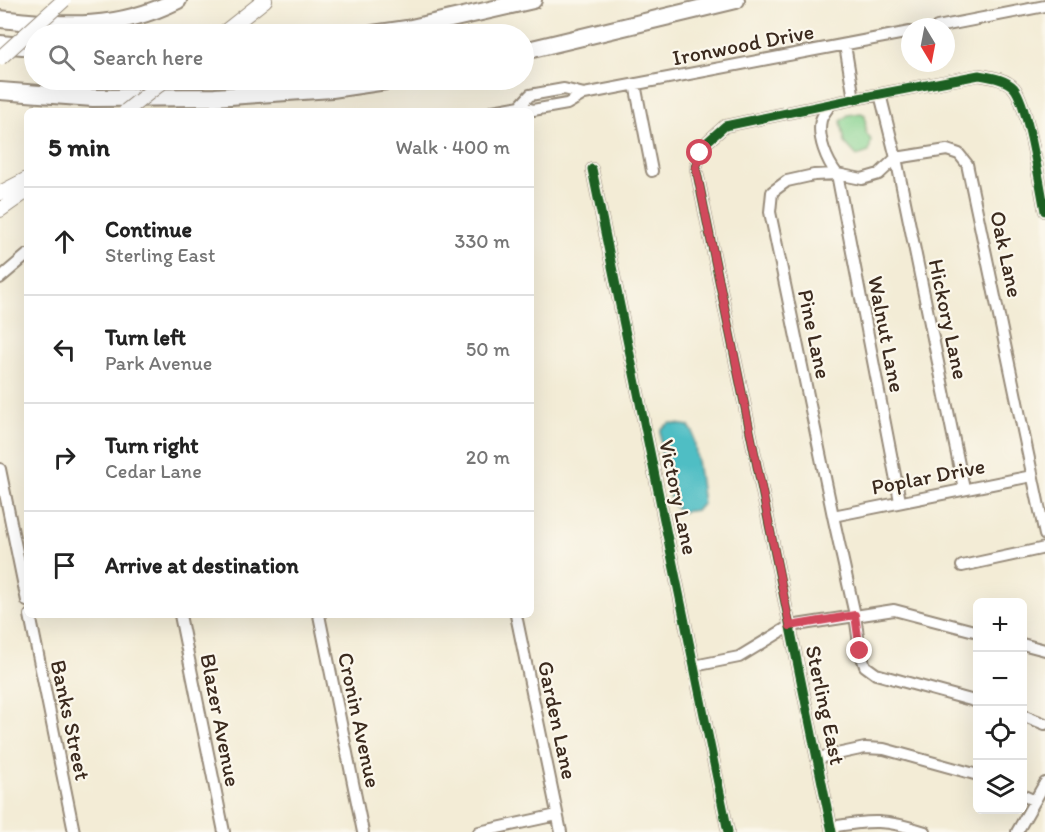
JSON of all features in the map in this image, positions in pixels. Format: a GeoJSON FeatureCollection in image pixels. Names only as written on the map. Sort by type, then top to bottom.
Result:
{"type":"FeatureCollection","features":[{"type":"Feature","properties":{"kind":"highway"},"geometry":{"type":"LineString","coordinates":[[93,24],[108,23],[144,14],[178,0]]}},
{"type":"Feature","properties":{"kind":"highway"},"geometry":{"type":"LineString","coordinates":[[429,24],[533,0]]}},
{"type":"Feature","properties":{"kind":"highway"},"geometry":{"type":"LineString","coordinates":[[534,49],[736,0]]}},
{"type":"Feature","properties":{"kind":"highway"},"geometry":{"type":"LineString","coordinates":[[0,19],[44,24]]}},
{"type":"Feature","properties":{"kind":"highway"},"geometry":{"type":"LineString","coordinates":[[0,44],[24,46]]}},
{"type":"Feature","properties":{"kind":"highway"},"geometry":{"type":"LineString","coordinates":[[0,91],[93,99],[215,97],[317,90]]}},
{"type":"Feature","properties":{"kind":"main road"},"geometry":{"type":"LineString","coordinates":[[38,24],[64,0]]}},
{"type":"Feature","properties":{"kind":"main road"},"geometry":{"type":"LineString","coordinates":[[235,24],[262,3]]}},
{"type":"Feature","properties":{"kind":"main road"},"geometry":{"type":"LineString","coordinates":[[0,58],[24,36]]}},
{"type":"Feature","properties":{"kind":"main road"},"geometry":{"type":"LineString","coordinates":[[130,108],[152,90]]}},
{"type":"Feature","properties":{"kind":"main road"},"geometry":{"type":"LineString","coordinates":[[0,193],[24,181]]}},
{"type":"Feature","properties":{"kind":"main road"},"geometry":{"type":"LineString","coordinates":[[0,210],[24,193]]}},
{"type":"Feature","properties":{"kind":"street"},"geometry":{"type":"LineString","coordinates":[[955,24],[1045,6]]}},
{"type":"Feature","properties":{"kind":"street","name":"Ironwood Drive"},"geometry":{"type":"LineString","coordinates":[[534,110],[567,104],[584,94],[901,34]]}},
{"type":"Feature","properties":{"kind":"street"},"geometry":{"type":"LineString","coordinates":[[845,45],[854,99],[979,75],[999,79],[1014,87],[1023,105],[1045,211]]}},
{"type":"Feature","properties":{"kind":"street"},"geometry":{"type":"LineString","coordinates":[[635,84],[652,171]]}},
{"type":"Feature","properties":{"kind":"street"},"geometry":{"type":"LineString","coordinates":[[880,94],[896,158]]}},
{"type":"Feature","properties":{"kind":"street","name":"Sterling East"},"geometry":{"type":"LineString","coordinates":[[832,830],[696,168],[700,153],[707,142],[725,126],[854,99]]}},
{"type":"Feature","properties":{"kind":"street"},"geometry":{"type":"LineString","coordinates":[[831,104],[821,118],[820,129],[827,161],[837,174]]}},
{"type":"Feature","properties":{"kind":"street","name":"Ironwood Drive"},"geometry":{"type":"LineString","coordinates":[[510,108],[520,106],[526,108]]}},
{"type":"Feature","properties":{"kind":"street","name":"Oak Lane"},"geometry":{"type":"LineString","coordinates":[[896,158],[947,150],[959,154],[967,164],[1045,535]]}},
{"type":"Feature","properties":{"kind":"street","name":"Pine Lane"},"geometry":{"type":"LineString","coordinates":[[896,158],[879,174],[862,179],[837,174],[814,175],[788,181],[772,192],[770,212],[855,615],[860,651],[865,666],[876,674],[973,701]]}},
{"type":"Feature","properties":{"kind":"street","name":"Hickory Lane"},"geometry":{"type":"LineString","coordinates":[[896,158],[964,489]]}},
{"type":"Feature","properties":{"kind":"street","name":"Victory Lane"},"geometry":{"type":"LineString","coordinates":[[592,169],[728,832]]}},
{"type":"Feature","properties":{"kind":"street","name":"Walnut Lane"},"geometry":{"type":"LineString","coordinates":[[837,174],[900,501]]}},
{"type":"Feature","properties":{"kind":"street"},"geometry":{"type":"LineString","coordinates":[[0,278],[24,258]]}},
{"type":"Feature","properties":{"kind":"street"},"geometry":{"type":"LineString","coordinates":[[0,469],[24,586]]}},
{"type":"Feature","properties":{"kind":"street","name":"Poplar Drive"},"geometry":{"type":"LineString","coordinates":[[833,516],[1032,476]]}},
{"type":"Feature","properties":{"kind":"street"},"geometry":{"type":"LineString","coordinates":[[962,566],[1045,548]]}},
{"type":"Feature","properties":{"kind":"street"},"geometry":{"type":"LineString","coordinates":[[694,666],[739,657],[790,626],[894,609],[973,631]]}},
{"type":"Feature","properties":{"kind":"street","name":"Banks Street"},"geometry":{"type":"LineString","coordinates":[[31,618],[74,832]]}},
{"type":"Feature","properties":{"kind":"street","name":"Blazer Avenue"},"geometry":{"type":"LineString","coordinates":[[181,618],[224,832]]}},
{"type":"Feature","properties":{"kind":"street","name":"Cronin Avenue"},"geometry":{"type":"LineString","coordinates":[[320,618],[363,832]]}},
{"type":"Feature","properties":{"kind":"street","name":"Garden Lane"},"geometry":{"type":"LineString","coordinates":[[517,618],[561,832]]}},
{"type":"Feature","properties":{"kind":"street"},"geometry":{"type":"LineString","coordinates":[[1027,645],[1045,650]]}},
{"type":"Feature","properties":{"kind":"street"},"geometry":{"type":"LineString","coordinates":[[1027,717],[1045,724]]}},
{"type":"Feature","properties":{"kind":"street"},"geometry":{"type":"LineString","coordinates":[[818,758],[865,748],[884,749],[973,774]]}},
{"type":"Feature","properties":{"kind":"street"},"geometry":{"type":"LineString","coordinates":[[1017,832],[1045,783]]}},
{"type":"Feature","properties":{"kind":"street"},"geometry":{"type":"LineString","coordinates":[[1027,797],[1035,801]]}},
{"type":"Feature","properties":{"kind":"street"},"geometry":{"type":"LineString","coordinates":[[479,832],[557,815]]}},
{"type":"Feature","properties":{"kind":"street"},"geometry":{"type":"LineString","coordinates":[[832,830],[867,821],[886,821],[925,832]]}},
{"type":"Feature","properties":{"kind":"green space"},"geometry":{"type":"Polygon","coordinates":[[[861,113],[865,115],[866,133],[871,140],[869,152],[857,156],[845,143],[841,121],[848,115],[861,113]]]}},
{"type":"Feature","properties":{"kind":"water"},"geometry":{"type":"Polygon","coordinates":[[[670,423],[689,426],[693,432],[703,503],[697,510],[682,512],[678,510],[668,491],[661,446],[661,429],[670,423]]]}},
{"type":"Feature","properties":{"kind":"cycle path"},"geometry":{"type":"LineString","coordinates":[[832,832],[696,168],[700,153],[707,142],[725,126],[979,75],[1007,82],[1019,97],[1029,128],[1045,211]]}},
{"type":"Feature","properties":{"kind":"cycle path"},"geometry":{"type":"LineString","coordinates":[[592,169],[728,832]]}},
{"type":"Feature","properties":{"kind":"route"},"geometry":{"type":"LineString","coordinates":[[700,153],[696,168],[790,626],[855,615],[860,651]]}}]}
